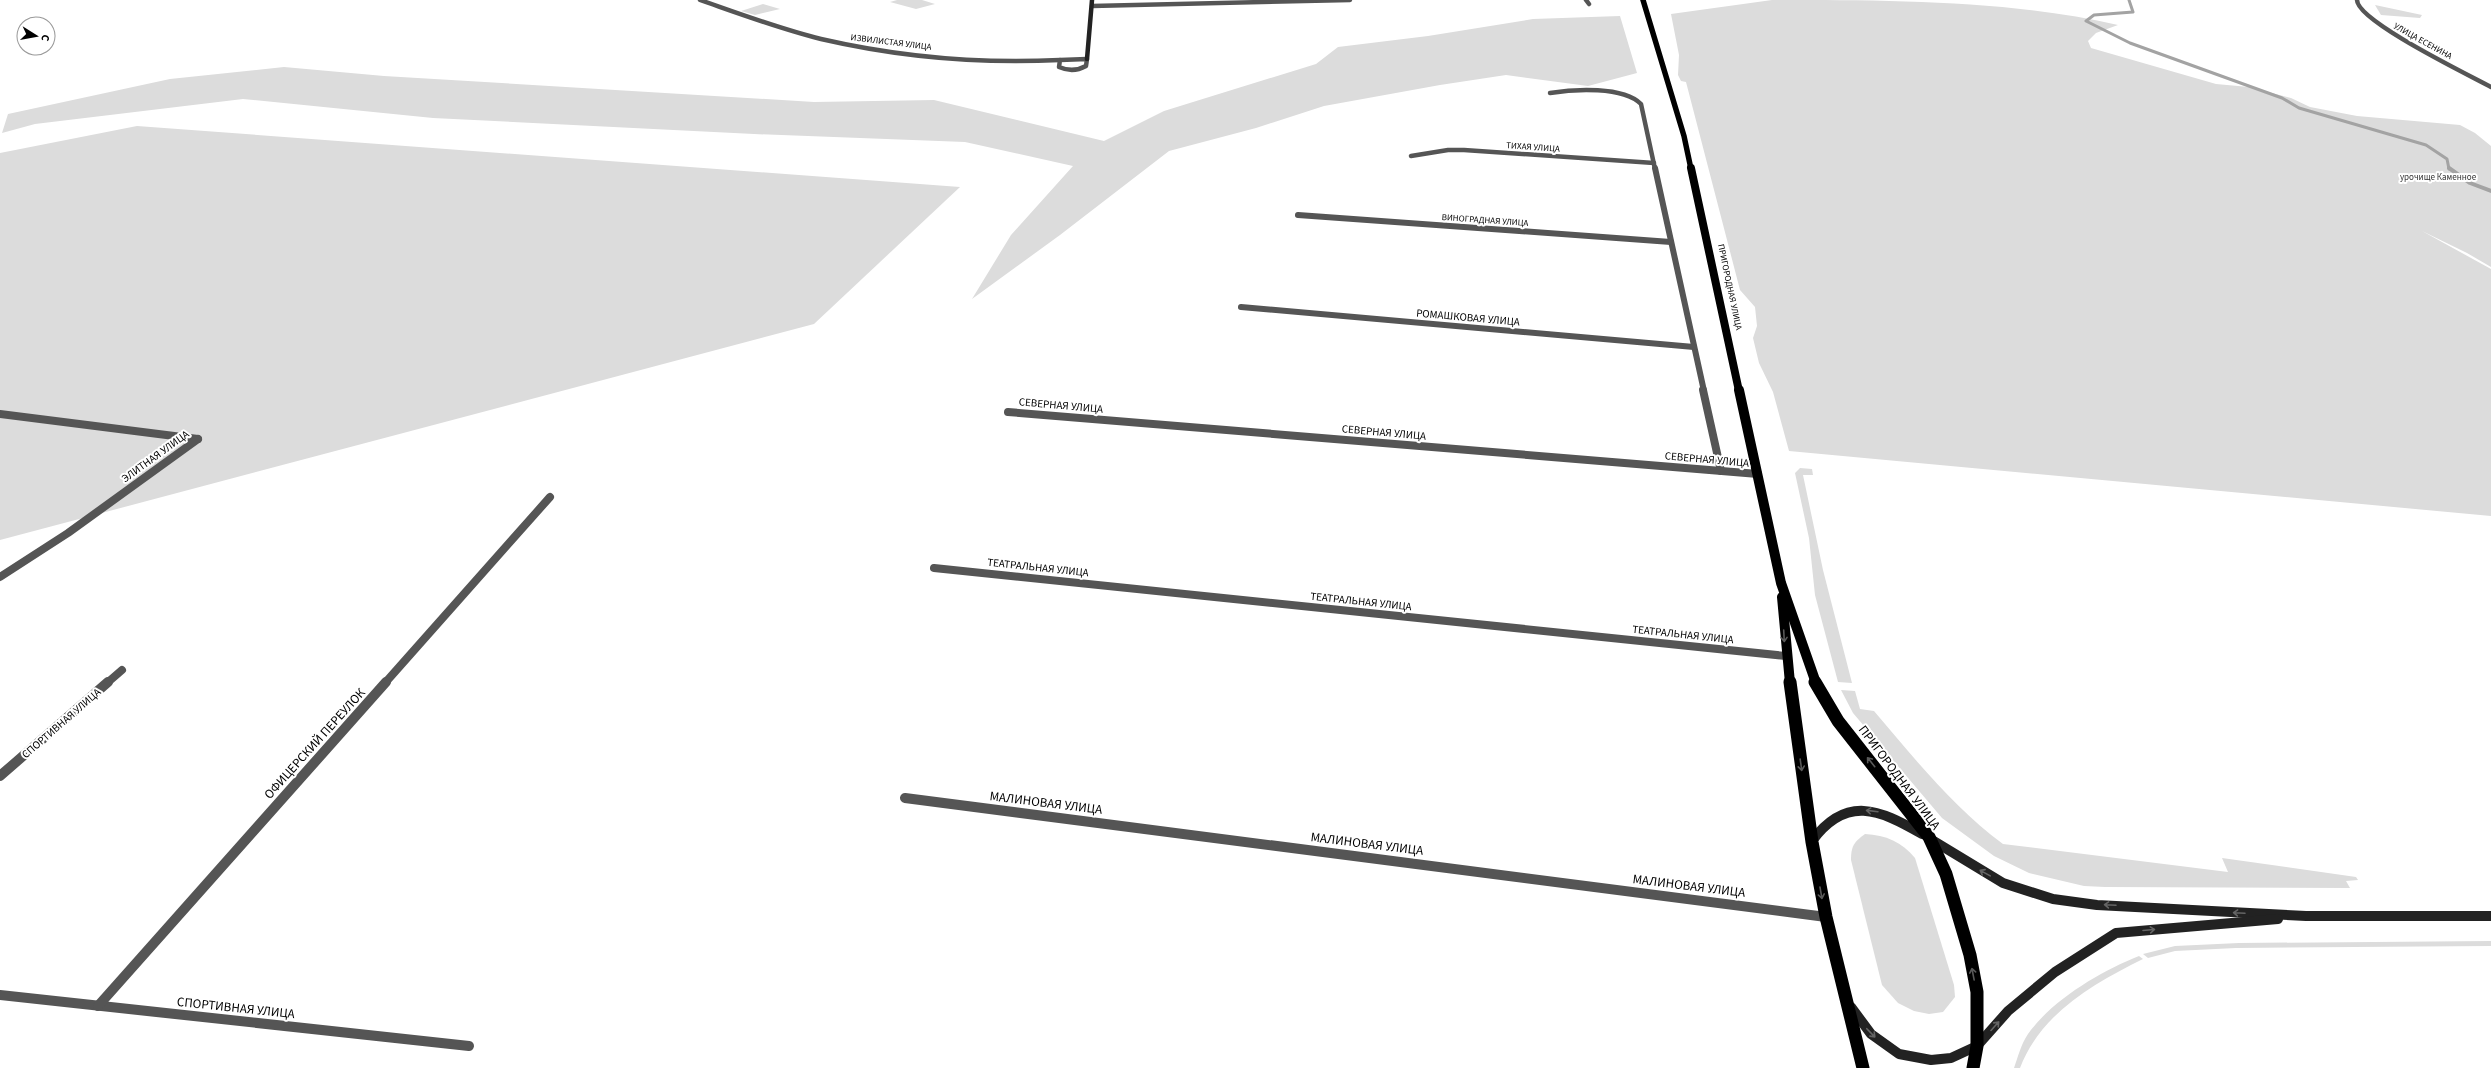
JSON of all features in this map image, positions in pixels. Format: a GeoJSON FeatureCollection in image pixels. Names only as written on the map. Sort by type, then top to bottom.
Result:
{"type":"FeatureCollection","features":[{"type":"Feature","properties":{"kind":"main road","name":"ПРИГОРОДНАЯ УЛИЦА"},"geometry":{"type":"LineString","coordinates":[[1643,0],[1684,136],[1781,583],[1814,680],[1838,721],[1929,837],[1946,874],[1970,956],[1977,992],[1977,1046],[1973,1068]]}},
{"type":"Feature","properties":{"kind":"main road","name":"ПРИГОРОДНАЯ УЛИЦА"},"geometry":{"type":"LineString","coordinates":[[1781,583],[1786,656],[1812,842],[1826,917],[1863,1068]]}},
{"type":"Feature","properties":{"kind":"street","name":"ИЗВИЛИСТАЯ УЛИЦА"},"geometry":{"type":"LineString","coordinates":[[700,0],[820,39],[867,48],[951,57],[1060,60],[1087,59]]}},
{"type":"Feature","properties":{"kind":"street"},"geometry":{"type":"LineString","coordinates":[[1060,60],[1058,67],[1074,70],[1082,69],[1086,66],[1092,0]]}},
{"type":"Feature","properties":{"kind":"street"},"geometry":{"type":"LineString","coordinates":[[1092,6],[1350,0]]}},
{"type":"Feature","properties":{"kind":"street"},"geometry":{"type":"LineString","coordinates":[[1586,0],[1589,4]]}},
{"type":"Feature","properties":{"kind":"street","name":"УЛИЦА ЕСЕНИНА"},"geometry":{"type":"LineString","coordinates":[[2357,0],[2357,5],[2364,15],[2383,28],[2491,87]]}},
{"type":"Feature","properties":{"kind":"street"},"geometry":{"type":"LineString","coordinates":[[1550,93],[1560,90],[1616,93],[1632,95],[1639,99],[1721,471]]}},
{"type":"Feature","properties":{"kind":"street","name":"ТИХАЯ УЛИЦА"},"geometry":{"type":"LineString","coordinates":[[1411,156],[1464,150],[1654,163]]}},
{"type":"Feature","properties":{"kind":"street","name":"ВИНОГРАДНАЯ УЛИЦА"},"geometry":{"type":"LineString","coordinates":[[1298,215],[1671,242]]}},
{"type":"Feature","properties":{"kind":"street","name":"РОМАШКОВАЯ УЛИЦА"},"geometry":{"type":"LineString","coordinates":[[1241,307],[1694,347]]}},
{"type":"Feature","properties":{"kind":"street","name":"СЕВЕРНАЯ УЛИЦА"},"geometry":{"type":"LineString","coordinates":[[1008,412],[1758,474]]}},
{"type":"Feature","properties":{"kind":"street","name":"ЭЛИТНАЯ УЛИЦА"},"geometry":{"type":"LineString","coordinates":[[0,414],[198,439],[68,533],[0,577]]}},
{"type":"Feature","properties":{"kind":"street","name":"ОФИЦЕРСКИЙ ПЕРЕУЛОК"},"geometry":{"type":"LineString","coordinates":[[98,1006],[550,497]]}},
{"type":"Feature","properties":{"kind":"street","name":"ТЕАТРАЛЬНАЯ УЛИЦА"},"geometry":{"type":"LineString","coordinates":[[934,568],[1786,656]]}},
{"type":"Feature","properties":{"kind":"street","name":"СПОРТИВНАЯ УЛИЦА"},"geometry":{"type":"LineString","coordinates":[[0,776],[122,670]]}},
{"type":"Feature","properties":{"kind":"street","name":"МАЛИНОВАЯ УЛИЦА"},"geometry":{"type":"LineString","coordinates":[[905,798],[1826,917]]}},
{"type":"Feature","properties":{"kind":"street"},"geometry":{"type":"LineString","coordinates":[[1812,842],[1821,826],[1839,814],[1856,809],[1878,812],[1904,822],[1966,862],[2003,883],[2052,899],[2097,905],[2306,916],[2491,916]]}},
{"type":"Feature","properties":{"kind":"street"},"geometry":{"type":"LineString","coordinates":[[1847,1002],[1871,1034],[1899,1054],[1938,1060],[1951,1058],[1977,1046],[2008,1011],[2055,972],[2116,933],[2306,916]]}},
{"type":"Feature","properties":{"kind":"street","name":"СПОРТИВНАЯ УЛИЦА"},"geometry":{"type":"LineString","coordinates":[[0,995],[469,1046]]}},
{"type":"Feature","properties":{"kind":"green space"},"geometry":{"type":"Polygon","coordinates":[[[897,0],[922,0],[935,4],[916,9],[890,2],[897,0]]]}},
{"type":"Feature","properties":{"kind":"green space","name":"урочище Каменное"},"geometry":{"type":"Polygon","coordinates":[[[1772,0],[1858,0],[1947,3],[1991,6],[2077,17],[2118,25],[2096,33],[2088,41],[2091,48],[2216,84],[2249,87],[2291,98],[2310,107],[2357,116],[2460,125],[2475,133],[2491,146],[2491,267],[2467,253],[2422,231],[2491,269],[2491,516],[1789,451],[1773,392],[1759,363],[1753,338],[1757,326],[1755,307],[1740,290],[1686,82],[1681,81],[1678,75],[1679,55],[1671,14],[1772,0]]]}},
{"type":"Feature","properties":{"kind":"green space"},"geometry":{"type":"Polygon","coordinates":[[[763,4],[780,9],[755,15],[741,11],[763,4]]]}},
{"type":"Feature","properties":{"kind":"green space"},"geometry":{"type":"Polygon","coordinates":[[[2375,5],[2422,15],[2420,18],[2381,15],[2375,5]]]}},
{"type":"Feature","properties":{"kind":"green space"},"geometry":{"type":"Polygon","coordinates":[[[1620,16],[1637,73],[1588,86],[1506,75],[1440,85],[1324,106],[1256,128],[1169,151],[1060,235],[972,299],[1011,235],[1073,166],[965,142],[754,134],[433,118],[243,99],[35,124],[2,133],[8,114],[170,79],[284,67],[384,76],[814,102],[934,100],[1104,141],[1164,111],[1316,64],[1338,47],[1428,36],[1533,19],[1620,16]]]}},
{"type":"Feature","properties":{"kind":"green space"},"geometry":{"type":"Polygon","coordinates":[[[137,126],[960,187],[814,324],[0,540],[0,153],[137,126]]]}},
{"type":"Feature","properties":{"kind":"green space"},"geometry":{"type":"Polygon","coordinates":[[[1800,468],[1812,469],[1813,475],[1803,475],[1823,570],[1852,683],[1838,682],[1815,595],[1809,538],[1795,473],[1800,468]]]}},
{"type":"Feature","properties":{"kind":"green space"},"geometry":{"type":"Polygon","coordinates":[[[1841,690],[1855,691],[1860,709],[1874,711],[1919,764],[1951,798],[1985,830],[2003,844],[2228,872],[2222,858],[2356,877],[2358,880],[2346,881],[2350,888],[2105,887],[2084,886],[2029,873],[1994,856],[1942,818],[1853,713],[1841,690]]]}},
{"type":"Feature","properties":{"kind":"green space"},"geometry":{"type":"Polygon","coordinates":[[[1865,834],[1893,840],[1910,852],[1915,858],[1954,985],[1955,997],[1943,1012],[1929,1014],[1914,1011],[1898,1003],[1882,985],[1851,860],[1854,845],[1858,839],[1865,834]]]}},
{"type":"Feature","properties":{"kind":"green space"},"geometry":{"type":"Polygon","coordinates":[[[2491,941],[2491,946],[2236,948],[2175,951],[2148,958],[2143,954],[2175,946],[2239,943],[2491,941]]]}},
{"type":"Feature","properties":{"kind":"green space"},"geometry":{"type":"Polygon","coordinates":[[[2139,956],[2143,959],[2088,990],[2055,1016],[2041,1031],[2029,1049],[2020,1068],[2014,1068],[2028,1034],[2050,1010],[2064,998],[2094,978],[2139,956]]]}},
{"type":"Feature","properties":{"kind":"waterway"},"geometry":{"type":"LineString","coordinates":[[2129,0],[2133,12],[2094,15],[2086,21],[2130,43],[2282,98],[2299,108],[2426,145],[2447,159],[2449,169]]}},
{"type":"Feature","properties":{"kind":"waterway"},"geometry":{"type":"LineString","coordinates":[[2449,168],[2470,183],[2491,191]]}}]}
